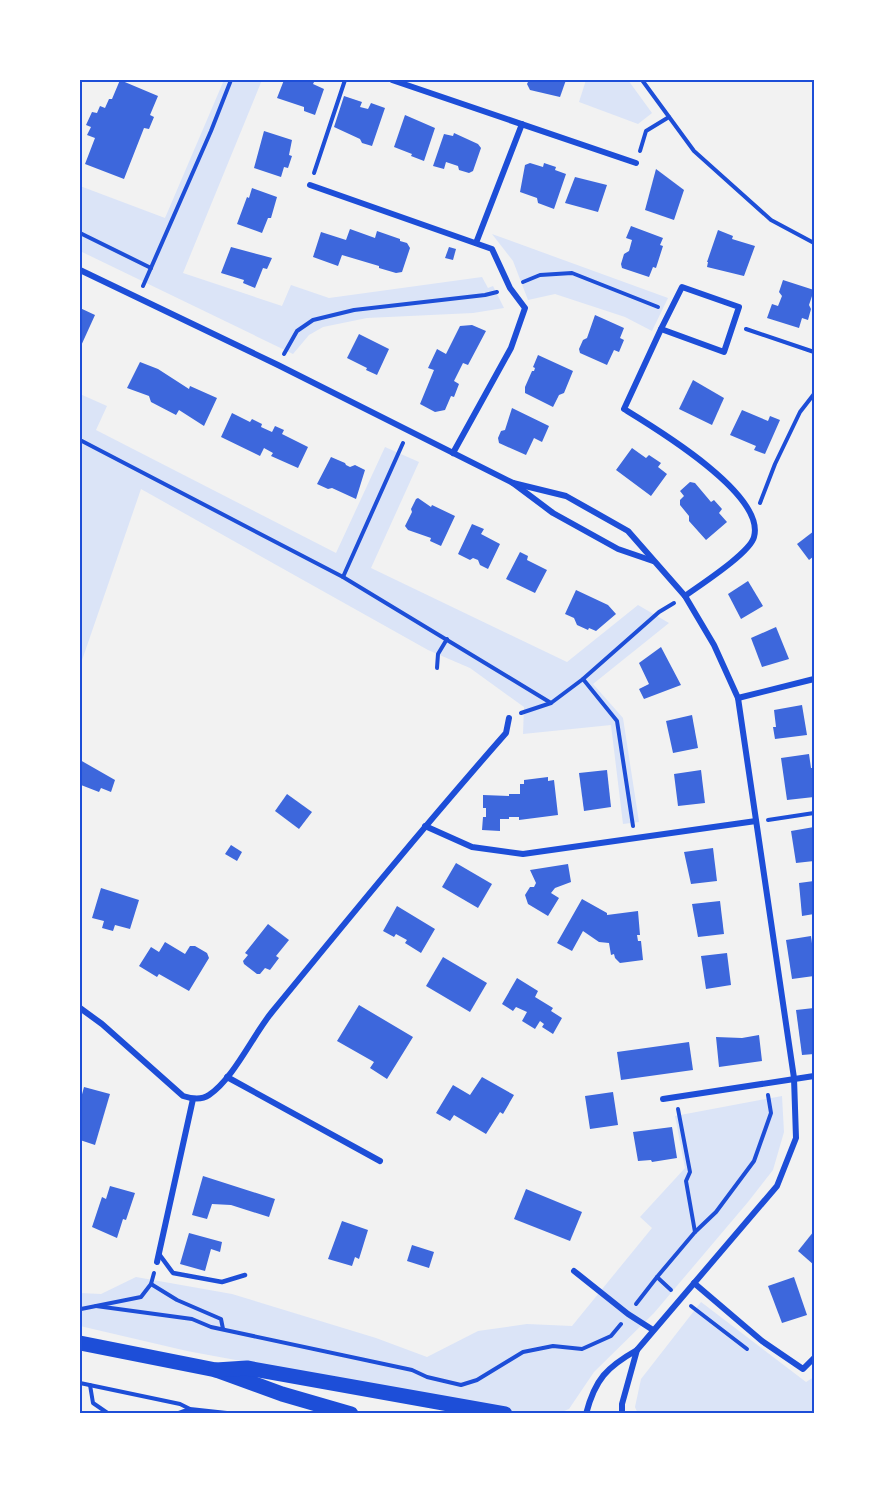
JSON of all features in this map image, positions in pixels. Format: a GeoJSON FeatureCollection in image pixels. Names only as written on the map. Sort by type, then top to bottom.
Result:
{"type":"FeatureCollection","features":[{"type":"Feature","properties":{"kind":"main road"},"geometry":{"type":"LineString","coordinates":[[80,1342],[216,1370],[282,1394],[351,1413]]}},
{"type":"Feature","properties":{"kind":"main road"},"geometry":{"type":"LineString","coordinates":[[216,1370],[247,1368],[505,1413]]}},
{"type":"Feature","properties":{"kind":"street"},"geometry":{"type":"LineString","coordinates":[[392,80],[636,164]]}},
{"type":"Feature","properties":{"kind":"street"},"geometry":{"type":"LineString","coordinates":[[476,243],[522,124]]}},
{"type":"Feature","properties":{"kind":"street"},"geometry":{"type":"LineString","coordinates":[[310,185],[492,249],[510,288],[525,308],[511,348],[453,453]]}},
{"type":"Feature","properties":{"kind":"street"},"geometry":{"type":"LineString","coordinates":[[80,270],[278,365],[513,483],[553,513],[618,549],[654,562]]}},
{"type":"Feature","properties":{"kind":"street"},"geometry":{"type":"LineString","coordinates":[[661,329],[724,352],[739,307],[682,287],[661,329],[624,409],[664,433],[702,461],[735,492],[746,505],[753,520],[754,536],[745,551],[685,596]]}},
{"type":"Feature","properties":{"kind":"street"},"geometry":{"type":"LineString","coordinates":[[513,483],[566,496],[628,531],[685,596],[714,645],[738,698],[794,1078],[796,1138],[777,1186],[637,1350],[613,1364],[599,1380],[589,1400],[586,1413]]}},
{"type":"Feature","properties":{"kind":"street"},"geometry":{"type":"LineString","coordinates":[[738,698],[814,679]]}},
{"type":"Feature","properties":{"kind":"street"},"geometry":{"type":"LineString","coordinates":[[80,1008],[102,1024],[183,1096],[193,1099],[208,1096],[227,1077],[263,1022],[425,826],[506,733],[509,718]]}},
{"type":"Feature","properties":{"kind":"street"},"geometry":{"type":"LineString","coordinates":[[425,826],[472,847],[523,854],[756,821]]}},
{"type":"Feature","properties":{"kind":"street"},"geometry":{"type":"LineString","coordinates":[[663,1099],[814,1076]]}},
{"type":"Feature","properties":{"kind":"street"},"geometry":{"type":"LineString","coordinates":[[227,1077],[380,1161]]}},
{"type":"Feature","properties":{"kind":"street"},"geometry":{"type":"LineString","coordinates":[[158,1258],[193,1099]]}},
{"type":"Feature","properties":{"kind":"street"},"geometry":{"type":"LineString","coordinates":[[574,1271],[628,1314],[653,1330]]}},
{"type":"Feature","properties":{"kind":"street"},"geometry":{"type":"LineString","coordinates":[[694,1283],[762,1341],[803,1369],[814,1358]]}},
{"type":"Feature","properties":{"kind":"street"},"geometry":{"type":"LineString","coordinates":[[622,1413],[622,1404],[637,1350]]}},
{"type":"Feature","properties":{"kind":"lane"},"geometry":{"type":"LineString","coordinates":[[158,1258],[173,1273],[222,1282],[245,1275]]}},
{"type":"Feature","properties":{"kind":"path"},"geometry":{"type":"LineString","coordinates":[[145,282],[231,80]]}},
{"type":"Feature","properties":{"kind":"path"},"geometry":{"type":"LineString","coordinates":[[310,185],[345,80]]}},
{"type":"Feature","properties":{"kind":"path"},"geometry":{"type":"LineString","coordinates":[[642,80],[694,151],[771,220],[814,243]]}},
{"type":"Feature","properties":{"kind":"path"},"geometry":{"type":"LineString","coordinates":[[636,164],[646,131],[669,117]]}},
{"type":"Feature","properties":{"kind":"path"},"geometry":{"type":"LineString","coordinates":[[80,233],[151,268]]}},
{"type":"Feature","properties":{"kind":"path"},"geometry":{"type":"LineString","coordinates":[[286,350],[297,331],[313,320],[354,310],[485,295],[510,288],[540,275],[572,273],[670,312]]}},
{"type":"Feature","properties":{"kind":"path"},"geometry":{"type":"LineString","coordinates":[[734,325],[814,352]]}},
{"type":"Feature","properties":{"kind":"path"},"geometry":{"type":"LineString","coordinates":[[753,520],[775,464],[800,412],[814,394]]}},
{"type":"Feature","properties":{"kind":"path"},"geometry":{"type":"LineString","coordinates":[[343,577],[409,431]]}},
{"type":"Feature","properties":{"kind":"path"},"geometry":{"type":"LineString","coordinates":[[80,440],[343,577],[551,702]]}},
{"type":"Feature","properties":{"kind":"path"},"geometry":{"type":"LineString","coordinates":[[509,718],[551,702],[583,679],[659,612],[685,596]]}},
{"type":"Feature","properties":{"kind":"path"},"geometry":{"type":"LineString","coordinates":[[437,668],[438,654],[447,639]]}},
{"type":"Feature","properties":{"kind":"path"},"geometry":{"type":"LineString","coordinates":[[583,679],[617,721],[634,838]]}},
{"type":"Feature","properties":{"kind":"path"},"geometry":{"type":"LineString","coordinates":[[756,821],[814,813]]}},
{"type":"Feature","properties":{"kind":"path"},"geometry":{"type":"LineString","coordinates":[[96,1306],[192,1319],[223,1329],[412,1370],[427,1377],[461,1385],[477,1380],[523,1352],[553,1346],[582,1348],[611,1336],[695,1232],[716,1212],[754,1161],[771,1113],[766,1082]]}},
{"type":"Feature","properties":{"kind":"path"},"geometry":{"type":"LineString","coordinates":[[676,1097],[690,1172],[686,1181],[695,1232]]}},
{"type":"Feature","properties":{"kind":"path"},"geometry":{"type":"LineString","coordinates":[[657,1277],[682,1298]]}},
{"type":"Feature","properties":{"kind":"path"},"geometry":{"type":"LineString","coordinates":[[81,1309],[141,1298],[151,1284],[177,1300],[221,1319],[223,1329]]}},
{"type":"Feature","properties":{"kind":"path"},"geometry":{"type":"LineString","coordinates":[[80,1383],[180,1404],[190,1409]]}},
{"type":"Feature","properties":{"kind":"path"},"geometry":{"type":"LineString","coordinates":[[90,1385],[93,1403],[109,1413]]}},
{"type":"Feature","properties":{"kind":"path"},"geometry":{"type":"LineString","coordinates":[[176,1413],[190,1409],[236,1413]]}},
{"type":"Feature","properties":{"kind":"shaded area"},"geometry":{"type":"Polygon","coordinates":[[[224,80],[262,80],[183,273],[282,306],[291,285],[329,298],[482,277],[488,288],[493,286],[504,308],[473,313],[367,318],[323,327],[309,335],[293,354],[80,251],[80,186],[165,218],[224,80]]]}},
{"type":"Feature","properties":{"kind":"shaded area"},"geometry":{"type":"Polygon","coordinates":[[[586,80],[628,80],[652,113],[638,124],[579,102],[586,80]]]}},
{"type":"Feature","properties":{"kind":"shaded area"},"geometry":{"type":"Polygon","coordinates":[[[492,234],[668,298],[652,331],[625,317],[555,294],[528,300],[513,261],[492,234]]]}},
{"type":"Feature","properties":{"kind":"shaded area"},"geometry":{"type":"Polygon","coordinates":[[[80,394],[107,406],[96,430],[336,553],[385,447],[419,462],[371,568],[567,662],[638,605],[669,623],[593,684],[623,718],[639,822],[623,824],[611,725],[523,734],[524,707],[470,668],[428,650],[141,489],[80,666],[80,394]]]}},
{"type":"Feature","properties":{"kind":"shaded area"},"geometry":{"type":"Polygon","coordinates":[[[782,1096],[784,1132],[773,1170],[654,1313],[594,1372],[569,1409],[559,1413],[523,1413],[187,1351],[80,1326],[80,1293],[101,1294],[136,1277],[232,1294],[376,1338],[427,1357],[478,1331],[527,1324],[572,1326],[652,1228],[640,1217],[685,1168],[675,1116],[782,1096]]]}},
{"type":"Feature","properties":{"kind":"shaded area"},"geometry":{"type":"Polygon","coordinates":[[[701,1302],[806,1382],[814,1377],[814,1413],[638,1414],[635,1407],[641,1379],[701,1302]]]}},
{"type":"Feature","properties":{"kind":"building"},"geometry":{"type":"Polygon","coordinates":[[[120,80],[158,96],[150,115],[154,117],[149,129],[144,128],[124,179],[85,164],[95,138],[87,135],[91,127],[86,125],[92,112],[97,113],[100,106],[105,108],[109,99],[112,99],[120,80]]]}},
{"type":"Feature","properties":{"kind":"building"},"geometry":{"type":"Polygon","coordinates":[[[284,80],[308,80],[324,89],[315,115],[304,111],[304,107],[277,98],[284,80]]]}},
{"type":"Feature","properties":{"kind":"building"},"geometry":{"type":"Polygon","coordinates":[[[529,80],[566,80],[560,97],[530,90],[527,84],[529,80]]]}},
{"type":"Feature","properties":{"kind":"building"},"geometry":{"type":"Polygon","coordinates":[[[344,96],[362,102],[360,107],[368,109],[371,103],[385,108],[372,146],[334,127],[344,96]]]}},
{"type":"Feature","properties":{"kind":"building"},"geometry":{"type":"Polygon","coordinates":[[[405,115],[435,128],[424,161],[394,147],[405,115]]]}},
{"type":"Feature","properties":{"kind":"building"},"geometry":{"type":"Polygon","coordinates":[[[264,131],[292,140],[289,155],[292,156],[288,168],[284,167],[281,177],[254,168],[264,131]]]}},
{"type":"Feature","properties":{"kind":"building"},"geometry":{"type":"Polygon","coordinates":[[[454,133],[478,144],[481,148],[473,171],[469,173],[446,162],[444,169],[433,166],[444,134],[453,136],[454,133]]]}},
{"type":"Feature","properties":{"kind":"building"},"geometry":{"type":"Polygon","coordinates":[[[530,163],[543,167],[544,163],[566,174],[554,209],[538,203],[537,198],[520,192],[525,165],[530,163]]]}},
{"type":"Feature","properties":{"kind":"building"},"geometry":{"type":"Polygon","coordinates":[[[656,169],[684,190],[674,220],[645,210],[656,169]]]}},
{"type":"Feature","properties":{"kind":"building"},"geometry":{"type":"Polygon","coordinates":[[[575,177],[607,185],[598,212],[565,203],[575,177]]]}},
{"type":"Feature","properties":{"kind":"building"},"geometry":{"type":"Polygon","coordinates":[[[252,188],[277,197],[271,218],[268,218],[262,233],[237,224],[252,188]]]}},
{"type":"Feature","properties":{"kind":"building"},"geometry":{"type":"Polygon","coordinates":[[[631,226],[663,238],[660,245],[663,246],[656,268],[653,267],[649,277],[622,268],[624,254],[629,251],[632,240],[626,238],[631,226]]]}},
{"type":"Feature","properties":{"kind":"building"},"geometry":{"type":"Polygon","coordinates":[[[350,229],[375,238],[377,231],[407,243],[410,248],[402,272],[396,273],[342,255],[338,266],[313,257],[321,232],[346,240],[350,229]]]}},
{"type":"Feature","properties":{"kind":"building"},"geometry":{"type":"Polygon","coordinates":[[[718,230],[733,236],[732,239],[755,246],[744,276],[707,267],[718,230]]]}},
{"type":"Feature","properties":{"kind":"building"},"geometry":{"type":"Polygon","coordinates":[[[231,247],[272,258],[267,269],[263,268],[255,288],[243,283],[244,280],[221,273],[231,247]]]}},
{"type":"Feature","properties":{"kind":"building"},"geometry":{"type":"Polygon","coordinates":[[[449,247],[456,249],[453,260],[445,258],[449,247]]]}},
{"type":"Feature","properties":{"kind":"building"},"geometry":{"type":"Polygon","coordinates":[[[783,280],[814,290],[809,305],[811,309],[808,320],[802,318],[799,328],[767,318],[772,304],[778,306],[782,296],[779,292],[783,280]]]}},
{"type":"Feature","properties":{"kind":"building"},"geometry":{"type":"Polygon","coordinates":[[[80,308],[95,315],[80,348],[80,308]]]}},
{"type":"Feature","properties":{"kind":"building"},"geometry":{"type":"Polygon","coordinates":[[[595,315],[624,328],[620,338],[624,340],[619,352],[614,350],[607,365],[580,353],[579,349],[583,340],[587,338],[595,315]]]}},
{"type":"Feature","properties":{"kind":"building"},"geometry":{"type":"Polygon","coordinates":[[[472,325],[486,331],[468,365],[463,363],[454,381],[459,384],[454,397],[451,396],[445,410],[435,412],[420,404],[434,370],[428,368],[437,349],[446,354],[460,326],[472,325]]]}},
{"type":"Feature","properties":{"kind":"building"},"geometry":{"type":"Polygon","coordinates":[[[359,334],[389,349],[377,375],[347,358],[359,334]]]}},
{"type":"Feature","properties":{"kind":"building"},"geometry":{"type":"Polygon","coordinates":[[[538,355],[573,371],[564,393],[559,395],[553,407],[525,393],[525,387],[534,371],[533,367],[538,355]]]}},
{"type":"Feature","properties":{"kind":"building"},"geometry":{"type":"Polygon","coordinates":[[[140,362],[158,369],[189,389],[190,386],[217,398],[204,426],[179,410],[176,415],[151,402],[149,396],[127,388],[140,362]]]}},
{"type":"Feature","properties":{"kind":"building"},"geometry":{"type":"Polygon","coordinates":[[[693,380],[724,398],[712,425],[679,409],[693,380]]]}},
{"type":"Feature","properties":{"kind":"building"},"geometry":{"type":"Polygon","coordinates":[[[512,408],[549,426],[542,442],[534,438],[526,455],[499,443],[498,438],[501,431],[505,430],[512,408]]]}},
{"type":"Feature","properties":{"kind":"building"},"geometry":{"type":"Polygon","coordinates":[[[742,410],[768,421],[770,416],[780,420],[765,454],[754,450],[756,446],[730,435],[742,410]]]}},
{"type":"Feature","properties":{"kind":"building"},"geometry":{"type":"Polygon","coordinates":[[[232,413],[250,422],[252,419],[262,424],[261,427],[272,432],[275,426],[284,430],[282,434],[308,447],[298,468],[271,456],[273,453],[264,448],[260,456],[221,437],[232,413]]]}},
{"type":"Feature","properties":{"kind":"building"},"geometry":{"type":"Polygon","coordinates":[[[632,448],[646,458],[649,455],[661,463],[658,467],[667,474],[651,496],[616,470],[632,448]]]}},
{"type":"Feature","properties":{"kind":"building"},"geometry":{"type":"Polygon","coordinates":[[[331,457],[350,467],[355,465],[365,470],[356,499],[317,484],[331,457]]]}},
{"type":"Feature","properties":{"kind":"building"},"geometry":{"type":"Polygon","coordinates":[[[690,482],[695,483],[711,502],[714,500],[722,509],[719,513],[727,522],[706,540],[689,521],[689,516],[680,505],[680,500],[684,496],[680,491],[690,482]]]}},
{"type":"Feature","properties":{"kind":"building"},"geometry":{"type":"Polygon","coordinates":[[[418,498],[431,507],[432,505],[455,516],[441,546],[430,541],[431,538],[408,530],[405,526],[418,498]]]}},
{"type":"Feature","properties":{"kind":"building"},"geometry":{"type":"Polygon","coordinates":[[[472,524],[484,529],[481,534],[500,544],[488,569],[480,565],[478,560],[473,558],[470,560],[458,554],[472,524]]]}},
{"type":"Feature","properties":{"kind":"building"},"geometry":{"type":"Polygon","coordinates":[[[814,531],[814,556],[809,560],[797,544],[814,531]]]}},
{"type":"Feature","properties":{"kind":"building"},"geometry":{"type":"Polygon","coordinates":[[[520,552],[528,556],[527,560],[547,570],[535,593],[506,579],[520,552]]]}},
{"type":"Feature","properties":{"kind":"building"},"geometry":{"type":"Polygon","coordinates":[[[748,581],[763,606],[741,619],[728,594],[748,581]]]}},
{"type":"Feature","properties":{"kind":"building"},"geometry":{"type":"Polygon","coordinates":[[[576,590],[608,605],[616,614],[596,631],[577,625],[574,618],[565,614],[576,590]]]}},
{"type":"Feature","properties":{"kind":"building"},"geometry":{"type":"Polygon","coordinates":[[[776,627],[789,659],[762,667],[751,638],[776,627]]]}},
{"type":"Feature","properties":{"kind":"building"},"geometry":{"type":"Polygon","coordinates":[[[661,647],[681,685],[644,699],[639,689],[649,684],[639,663],[661,647]]]}},
{"type":"Feature","properties":{"kind":"building"},"geometry":{"type":"Polygon","coordinates":[[[802,705],[807,735],[775,739],[774,710],[802,705]]]}},
{"type":"Feature","properties":{"kind":"building"},"geometry":{"type":"Polygon","coordinates":[[[692,715],[698,748],[673,753],[666,721],[692,715]]]}},
{"type":"Feature","properties":{"kind":"building"},"geometry":{"type":"Polygon","coordinates":[[[809,754],[811,768],[814,768],[814,797],[787,800],[781,758],[809,754]]]}},
{"type":"Feature","properties":{"kind":"building"},"geometry":{"type":"Polygon","coordinates":[[[80,760],[115,780],[111,792],[101,788],[99,792],[81,785],[80,760]]]}},
{"type":"Feature","properties":{"kind":"building"},"geometry":{"type":"Polygon","coordinates":[[[607,770],[611,807],[584,811],[579,773],[607,770]]]}},
{"type":"Feature","properties":{"kind":"building"},"geometry":{"type":"Polygon","coordinates":[[[701,770],[705,803],[678,806],[674,774],[701,770]]]}},
{"type":"Feature","properties":{"kind":"building"},"geometry":{"type":"Polygon","coordinates":[[[548,777],[548,781],[554,780],[558,815],[519,820],[519,817],[509,817],[509,819],[500,819],[500,831],[482,830],[483,817],[486,817],[483,795],[520,794],[520,784],[524,784],[524,780],[548,777]]]}},
{"type":"Feature","properties":{"kind":"building"},"geometry":{"type":"Polygon","coordinates":[[[287,794],[312,812],[299,829],[275,811],[287,794]]]}},
{"type":"Feature","properties":{"kind":"building"},"geometry":{"type":"Polygon","coordinates":[[[814,827],[814,861],[796,863],[791,831],[814,827]]]}},
{"type":"Feature","properties":{"kind":"building"},"geometry":{"type":"Polygon","coordinates":[[[231,845],[242,852],[237,861],[225,854],[231,845]]]}},
{"type":"Feature","properties":{"kind":"building"},"geometry":{"type":"Polygon","coordinates":[[[713,848],[717,881],[691,884],[684,852],[713,848]]]}},
{"type":"Feature","properties":{"kind":"building"},"geometry":{"type":"Polygon","coordinates":[[[456,863],[492,884],[478,908],[442,887],[456,863]]]}},
{"type":"Feature","properties":{"kind":"building"},"geometry":{"type":"Polygon","coordinates":[[[568,864],[571,882],[555,888],[551,893],[559,898],[548,916],[528,904],[525,895],[536,883],[530,870],[568,864]]]}},
{"type":"Feature","properties":{"kind":"building"},"geometry":{"type":"Polygon","coordinates":[[[814,881],[814,914],[802,916],[799,883],[814,881]]]}},
{"type":"Feature","properties":{"kind":"building"},"geometry":{"type":"Polygon","coordinates":[[[101,888],[139,900],[130,929],[115,925],[113,931],[102,928],[104,921],[92,918],[101,888]]]}},
{"type":"Feature","properties":{"kind":"building"},"geometry":{"type":"Polygon","coordinates":[[[582,899],[607,915],[638,911],[640,935],[637,935],[638,941],[641,941],[643,960],[620,963],[614,954],[611,955],[609,943],[599,942],[583,931],[572,951],[557,943],[582,899]]]}},
{"type":"Feature","properties":{"kind":"building"},"geometry":{"type":"Polygon","coordinates":[[[720,901],[724,934],[698,937],[692,904],[720,901]]]}},
{"type":"Feature","properties":{"kind":"building"},"geometry":{"type":"Polygon","coordinates":[[[397,906],[435,929],[421,953],[405,943],[407,940],[383,931],[397,906]]]}},
{"type":"Feature","properties":{"kind":"building"},"geometry":{"type":"Polygon","coordinates":[[[268,924],[289,940],[276,956],[279,958],[270,970],[265,968],[257,974],[243,961],[248,955],[245,953],[268,924]]]}},
{"type":"Feature","properties":{"kind":"building"},"geometry":{"type":"Polygon","coordinates":[[[811,936],[814,976],[792,979],[786,940],[811,936]]]}},
{"type":"Feature","properties":{"kind":"building"},"geometry":{"type":"Polygon","coordinates":[[[165,942],[185,954],[190,946],[195,946],[207,953],[209,958],[189,991],[139,966],[151,947],[159,952],[165,942]]]}},
{"type":"Feature","properties":{"kind":"building"},"geometry":{"type":"Polygon","coordinates":[[[727,953],[731,985],[706,989],[701,956],[727,953]]]}},
{"type":"Feature","properties":{"kind":"building"},"geometry":{"type":"Polygon","coordinates":[[[443,957],[487,983],[470,1012],[426,986],[443,957]]]}},
{"type":"Feature","properties":{"kind":"building"},"geometry":{"type":"Polygon","coordinates":[[[517,978],[538,991],[535,997],[553,1008],[551,1011],[562,1018],[553,1034],[542,1027],[544,1024],[540,1021],[535,1029],[522,1021],[527,1012],[516,1007],[513,1011],[502,1004],[517,978]]]}},
{"type":"Feature","properties":{"kind":"building"},"geometry":{"type":"Polygon","coordinates":[[[359,1005],[413,1037],[387,1079],[370,1068],[374,1062],[337,1041],[359,1005]]]}},
{"type":"Feature","properties":{"kind":"building"},"geometry":{"type":"Polygon","coordinates":[[[814,1008],[814,1054],[802,1055],[796,1010],[814,1008]]]}},
{"type":"Feature","properties":{"kind":"building"},"geometry":{"type":"Polygon","coordinates":[[[759,1035],[762,1061],[719,1067],[716,1037],[742,1038],[759,1035]]]}},
{"type":"Feature","properties":{"kind":"building"},"geometry":{"type":"Polygon","coordinates":[[[689,1042],[693,1070],[621,1080],[617,1052],[689,1042]]]}},
{"type":"Feature","properties":{"kind":"building"},"geometry":{"type":"Polygon","coordinates":[[[482,1077],[514,1095],[503,1114],[500,1112],[486,1134],[454,1115],[450,1121],[436,1113],[453,1085],[470,1095],[482,1077]]]}},
{"type":"Feature","properties":{"kind":"building"},"geometry":{"type":"Polygon","coordinates":[[[84,1087],[110,1094],[95,1145],[80,1140],[80,1102],[84,1087]]]}},
{"type":"Feature","properties":{"kind":"building"},"geometry":{"type":"Polygon","coordinates":[[[613,1092],[618,1125],[590,1129],[585,1096],[613,1092]]]}},
{"type":"Feature","properties":{"kind":"building"},"geometry":{"type":"Polygon","coordinates":[[[672,1127],[677,1158],[652,1162],[651,1160],[638,1161],[633,1132],[672,1127]]]}},
{"type":"Feature","properties":{"kind":"building"},"geometry":{"type":"Polygon","coordinates":[[[203,1176],[275,1199],[269,1217],[231,1205],[212,1204],[207,1219],[192,1215],[203,1176]]]}},
{"type":"Feature","properties":{"kind":"building"},"geometry":{"type":"Polygon","coordinates":[[[110,1186],[135,1193],[117,1238],[92,1227],[102,1197],[106,1199],[110,1186]]]}},
{"type":"Feature","properties":{"kind":"building"},"geometry":{"type":"Polygon","coordinates":[[[526,1189],[582,1212],[570,1241],[514,1219],[526,1189]]]}},
{"type":"Feature","properties":{"kind":"building"},"geometry":{"type":"Polygon","coordinates":[[[342,1221],[368,1230],[359,1259],[355,1257],[352,1266],[328,1259],[342,1221]]]}},
{"type":"Feature","properties":{"kind":"building"},"geometry":{"type":"Polygon","coordinates":[[[814,1231],[814,1265],[798,1251],[814,1231]]]}},
{"type":"Feature","properties":{"kind":"building"},"geometry":{"type":"Polygon","coordinates":[[[189,1233],[222,1242],[220,1252],[211,1249],[205,1271],[180,1264],[189,1233]]]}},
{"type":"Feature","properties":{"kind":"building"},"geometry":{"type":"Polygon","coordinates":[[[412,1245],[434,1252],[429,1268],[407,1261],[412,1245]]]}},
{"type":"Feature","properties":{"kind":"building"},"geometry":{"type":"Polygon","coordinates":[[[794,1277],[807,1315],[782,1323],[768,1286],[794,1277]]]}}]}
